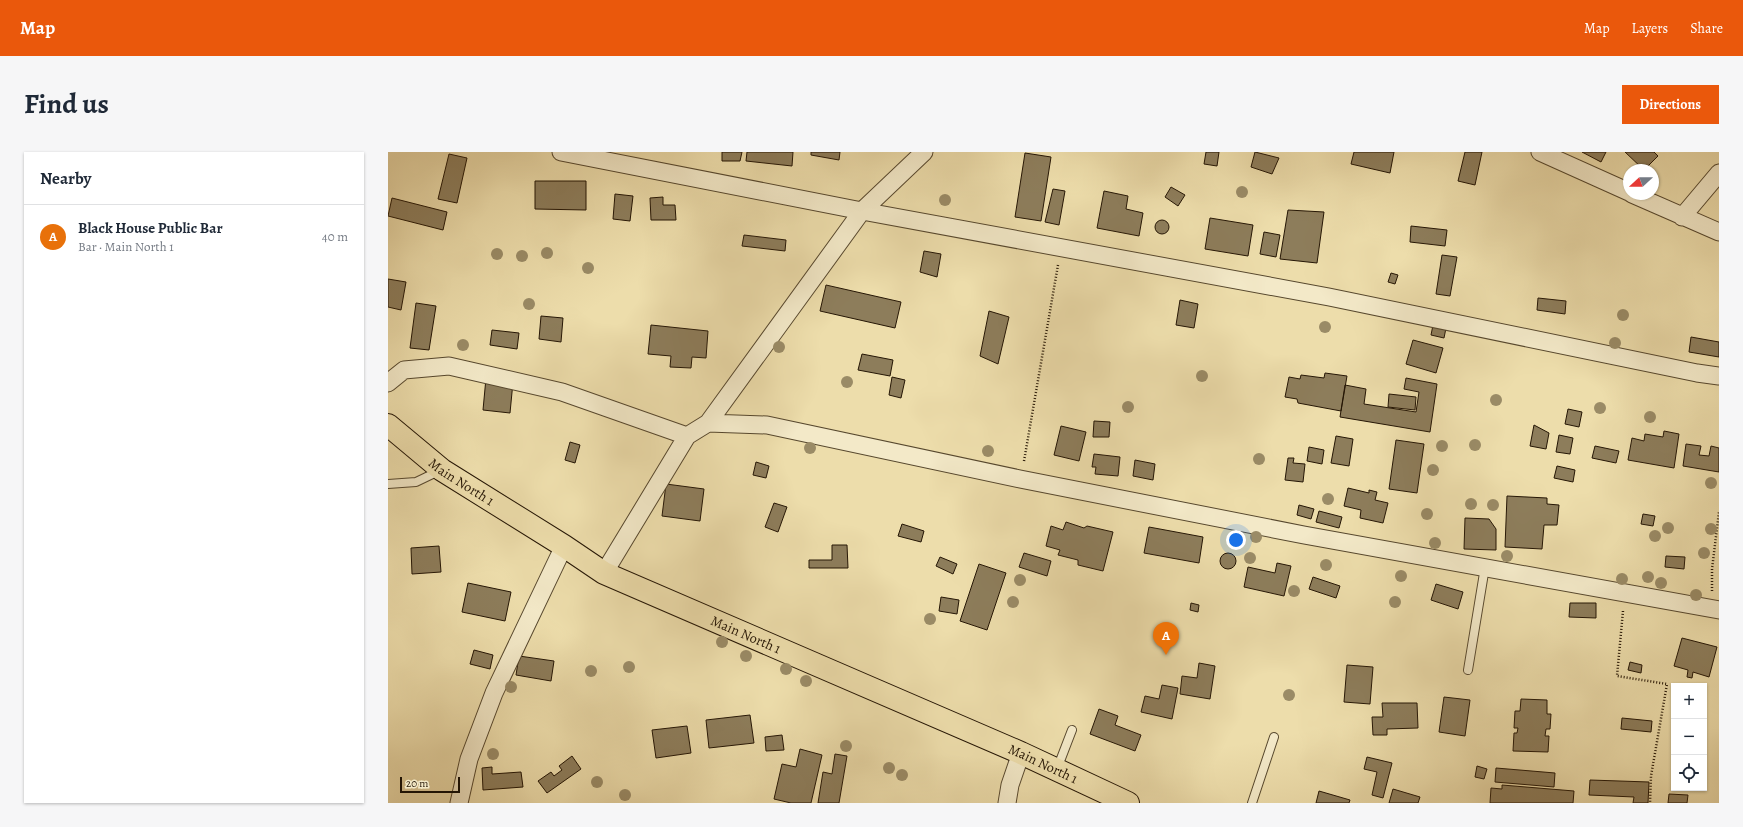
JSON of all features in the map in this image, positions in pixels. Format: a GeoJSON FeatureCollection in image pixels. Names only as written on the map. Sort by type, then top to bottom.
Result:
{"type":"FeatureCollection","features":[{"type":"Feature","properties":{"kind":"main road","name":"Main North 1"},"geometry":{"type":"LineString","coordinates":[[388,425],[442,470],[564,546],[604,573],[1021,753],[1128,803]]}},
{"type":"Feature","properties":{"kind":"street"},"geometry":{"type":"LineString","coordinates":[[562,152],[862,211],[1329,297],[1697,373],[1719,376]]}},
{"type":"Feature","properties":{"kind":"street"},"geometry":{"type":"LineString","coordinates":[[604,573],[687,436],[708,423],[862,211],[924,152]]}},
{"type":"Feature","properties":{"kind":"street"},"geometry":{"type":"LineString","coordinates":[[1540,152],[1623,189]]}},
{"type":"Feature","properties":{"kind":"street"},"geometry":{"type":"LineString","coordinates":[[1682,217],[1719,173]]}},
{"type":"Feature","properties":{"kind":"street"},"geometry":{"type":"LineString","coordinates":[[1645,200],[1719,232]]}},
{"type":"Feature","properties":{"kind":"street"},"geometry":{"type":"LineString","coordinates":[[388,383],[404,370],[449,366],[562,392],[687,436]]}},
{"type":"Feature","properties":{"kind":"street"},"geometry":{"type":"LineString","coordinates":[[708,423],[767,424],[1020,479],[1304,535],[1715,608]]}},
{"type":"Feature","properties":{"kind":"street"},"geometry":{"type":"LineString","coordinates":[[459,803],[469,759],[494,693],[564,546]]}},
{"type":"Feature","properties":{"kind":"street"},"geometry":{"type":"LineString","coordinates":[[1007,803],[1010,785],[1021,753]]}},
{"type":"Feature","properties":{"kind":"lane"},"geometry":{"type":"LineString","coordinates":[[388,484],[416,482],[442,470]]}},
{"type":"Feature","properties":{"kind":"lane"},"geometry":{"type":"LineString","coordinates":[[1468,670],[1485,567]]}},
{"type":"Feature","properties":{"kind":"lane"},"geometry":{"type":"LineString","coordinates":[[1056,770],[1072,730]]}},
{"type":"Feature","properties":{"kind":"lane"},"geometry":{"type":"LineString","coordinates":[[1252,803],[1274,737]]}},
{"type":"Feature","properties":{"kind":"path"},"geometry":{"type":"LineString","coordinates":[[1020,479],[1061,247]]}},
{"type":"Feature","properties":{"kind":"path"},"geometry":{"type":"LineString","coordinates":[[1715,608],[1712,569],[1719,512]]}},
{"type":"Feature","properties":{"kind":"path"},"geometry":{"type":"LineString","coordinates":[[1624,593],[1617,676],[1667,684],[1651,776],[1650,803]]}},
{"type":"Feature","properties":{"kind":"building"},"geometry":{"type":"Polygon","coordinates":[[[722,152],[742,152],[740,161],[722,161],[722,152]]]}},
{"type":"Feature","properties":{"kind":"building"},"geometry":{"type":"Polygon","coordinates":[[[747,152],[793,152],[792,166],[746,161],[747,152]]]}},
{"type":"Feature","properties":{"kind":"building"},"geometry":{"type":"Polygon","coordinates":[[[811,152],[840,152],[839,160],[811,155],[811,152]]]}},
{"type":"Feature","properties":{"kind":"building"},"geometry":{"type":"Polygon","coordinates":[[[1206,152],[1219,152],[1217,166],[1204,164],[1206,152]]]}},
{"type":"Feature","properties":{"kind":"building"},"geometry":{"type":"Polygon","coordinates":[[[1255,152],[1279,158],[1272,174],[1251,167],[1255,152]]]}},
{"type":"Feature","properties":{"kind":"building"},"geometry":{"type":"Polygon","coordinates":[[[1354,152],[1394,152],[1390,173],[1351,164],[1354,152]]]}},
{"type":"Feature","properties":{"kind":"building"},"geometry":{"type":"Polygon","coordinates":[[[1465,152],[1482,152],[1475,185],[1458,181],[1465,152]]]}},
{"type":"Feature","properties":{"kind":"building"},"geometry":{"type":"Polygon","coordinates":[[[1582,152],[1606,152],[1601,162],[1582,152]]]}},
{"type":"Feature","properties":{"kind":"building"},"geometry":{"type":"Polygon","coordinates":[[[1625,152],[1654,152],[1658,156],[1650,164],[1638,164],[1625,152]]]}},
{"type":"Feature","properties":{"kind":"building"},"geometry":{"type":"Polygon","coordinates":[[[1025,153],[1051,157],[1041,221],[1015,217],[1025,153]]]}},
{"type":"Feature","properties":{"kind":"building"},"geometry":{"type":"Polygon","coordinates":[[[449,154],[467,158],[457,203],[438,199],[449,154]]]}},
{"type":"Feature","properties":{"kind":"building"},"geometry":{"type":"Polygon","coordinates":[[[535,181],[586,181],[586,210],[535,209],[535,181]]]}},
{"type":"Feature","properties":{"kind":"building"},"geometry":{"type":"Polygon","coordinates":[[[1171,187],[1185,195],[1178,206],[1165,197],[1171,187]]]}},
{"type":"Feature","properties":{"kind":"building"},"geometry":{"type":"Polygon","coordinates":[[[1053,189],[1065,191],[1059,225],[1045,222],[1053,189]]]}},
{"type":"Feature","properties":{"kind":"building"},"geometry":{"type":"Polygon","coordinates":[[[1104,191],[1128,196],[1126,209],[1143,213],[1139,236],[1097,228],[1104,191]]]}},
{"type":"Feature","properties":{"kind":"building"},"geometry":{"type":"Polygon","coordinates":[[[615,194],[633,196],[630,221],[613,219],[615,194]]]}},
{"type":"Feature","properties":{"kind":"building"},"geometry":{"type":"Polygon","coordinates":[[[663,197],[663,205],[675,205],[676,220],[651,220],[650,198],[663,197]]]}},
{"type":"Feature","properties":{"kind":"building"},"geometry":{"type":"Polygon","coordinates":[[[392,198],[447,212],[443,230],[388,216],[392,198]]]}},
{"type":"Feature","properties":{"kind":"building"},"geometry":{"type":"Polygon","coordinates":[[[1288,210],[1324,212],[1317,263],[1280,259],[1288,210]]]}},
{"type":"Feature","properties":{"kind":"building"},"geometry":{"type":"Polygon","coordinates":[[[1210,218],[1253,225],[1248,256],[1205,249],[1210,218]]]}},
{"type":"Feature","properties":{"kind":"building"},"geometry":{"type":"Polygon","coordinates":[[[1162,220],[1167,222],[1169,227],[1167,232],[1162,234],[1157,232],[1155,227],[1157,222],[1162,220]]]}},
{"type":"Feature","properties":{"kind":"building"},"geometry":{"type":"Polygon","coordinates":[[[1411,226],[1447,230],[1445,246],[1410,242],[1411,226]]]}},
{"type":"Feature","properties":{"kind":"building"},"geometry":{"type":"Polygon","coordinates":[[[1264,232],[1280,235],[1276,257],[1260,254],[1264,232]]]}},
{"type":"Feature","properties":{"kind":"building"},"geometry":{"type":"Polygon","coordinates":[[[744,235],[786,240],[785,251],[742,246],[744,235]]]}},
{"type":"Feature","properties":{"kind":"building"},"geometry":{"type":"Polygon","coordinates":[[[924,251],[941,254],[937,277],[920,272],[924,251]]]}},
{"type":"Feature","properties":{"kind":"building"},"geometry":{"type":"Polygon","coordinates":[[[1442,255],[1457,257],[1450,296],[1436,294],[1442,255]]]}},
{"type":"Feature","properties":{"kind":"building"},"geometry":{"type":"Polygon","coordinates":[[[1391,273],[1398,275],[1395,284],[1388,282],[1391,273]]]}},
{"type":"Feature","properties":{"kind":"building"},"geometry":{"type":"Polygon","coordinates":[[[388,279],[406,282],[401,310],[388,307],[388,279]]]}},
{"type":"Feature","properties":{"kind":"building"},"geometry":{"type":"Polygon","coordinates":[[[826,285],[901,302],[895,328],[820,311],[826,285]]]}},
{"type":"Feature","properties":{"kind":"building"},"geometry":{"type":"Polygon","coordinates":[[[1538,298],[1566,301],[1565,314],[1537,310],[1538,298]]]}},
{"type":"Feature","properties":{"kind":"building"},"geometry":{"type":"Polygon","coordinates":[[[1180,300],[1198,304],[1194,328],[1176,325],[1180,300]]]}},
{"type":"Feature","properties":{"kind":"building"},"geometry":{"type":"Polygon","coordinates":[[[416,303],[436,306],[429,350],[410,348],[416,303]]]}},
{"type":"Feature","properties":{"kind":"building"},"geometry":{"type":"Polygon","coordinates":[[[989,311],[1009,317],[998,364],[980,356],[989,311]]]}},
{"type":"Feature","properties":{"kind":"building"},"geometry":{"type":"Polygon","coordinates":[[[541,316],[563,318],[561,342],[539,339],[541,316]]]}},
{"type":"Feature","properties":{"kind":"building"},"geometry":{"type":"Polygon","coordinates":[[[651,325],[708,331],[706,358],[692,357],[691,368],[670,367],[671,356],[648,354],[651,325]]]}},
{"type":"Feature","properties":{"kind":"building"},"geometry":{"type":"Polygon","coordinates":[[[1433,325],[1446,328],[1444,338],[1431,335],[1433,325]]]}},
{"type":"Feature","properties":{"kind":"building"},"geometry":{"type":"Polygon","coordinates":[[[492,330],[519,333],[517,349],[490,345],[492,330]]]}},
{"type":"Feature","properties":{"kind":"building"},"geometry":{"type":"Polygon","coordinates":[[[1691,337],[1719,342],[1719,357],[1689,352],[1691,337]]]}},
{"type":"Feature","properties":{"kind":"building"},"geometry":{"type":"Polygon","coordinates":[[[1413,340],[1443,348],[1436,373],[1406,364],[1413,340]]]}},
{"type":"Feature","properties":{"kind":"building"},"geometry":{"type":"Polygon","coordinates":[[[862,354],[893,360],[890,376],[858,370],[862,354]]]}},
{"type":"Feature","properties":{"kind":"building"},"geometry":{"type":"Polygon","coordinates":[[[1325,373],[1347,376],[1341,411],[1298,403],[1297,399],[1285,397],[1289,377],[1300,379],[1301,375],[1324,378],[1325,373]]]}},
{"type":"Feature","properties":{"kind":"building"},"geometry":{"type":"Polygon","coordinates":[[[892,377],[905,380],[901,398],[889,395],[892,377]]]}},
{"type":"Feature","properties":{"kind":"building"},"geometry":{"type":"Polygon","coordinates":[[[486,378],[513,382],[510,413],[483,410],[486,378]]]}},
{"type":"Feature","properties":{"kind":"building"},"geometry":{"type":"Polygon","coordinates":[[[1406,378],[1437,384],[1430,432],[1340,417],[1345,385],[1366,389],[1364,404],[1416,412],[1419,392],[1404,389],[1406,378]]]}},
{"type":"Feature","properties":{"kind":"building"},"geometry":{"type":"Polygon","coordinates":[[[1389,394],[1416,397],[1415,410],[1388,407],[1389,394]]]}},
{"type":"Feature","properties":{"kind":"building"},"geometry":{"type":"Polygon","coordinates":[[[1568,409],[1582,412],[1579,427],[1565,424],[1568,409]]]}},
{"type":"Feature","properties":{"kind":"building"},"geometry":{"type":"Polygon","coordinates":[[[1094,421],[1110,422],[1109,437],[1093,437],[1094,421]]]}},
{"type":"Feature","properties":{"kind":"building"},"geometry":{"type":"Polygon","coordinates":[[[1534,425],[1549,433],[1546,449],[1530,446],[1534,425]]]}},
{"type":"Feature","properties":{"kind":"building"},"geometry":{"type":"Polygon","coordinates":[[[1061,426],[1086,432],[1079,461],[1054,455],[1061,426]]]}},
{"type":"Feature","properties":{"kind":"building"},"geometry":{"type":"Polygon","coordinates":[[[1664,431],[1679,434],[1674,468],[1628,460],[1632,438],[1644,441],[1645,434],[1663,437],[1664,431]]]}},
{"type":"Feature","properties":{"kind":"building"},"geometry":{"type":"Polygon","coordinates":[[[1559,435],[1573,438],[1570,454],[1556,452],[1559,435]]]}},
{"type":"Feature","properties":{"kind":"building"},"geometry":{"type":"Polygon","coordinates":[[[1336,436],[1353,439],[1349,466],[1331,463],[1336,436]]]}},
{"type":"Feature","properties":{"kind":"building"},"geometry":{"type":"Polygon","coordinates":[[[1396,440],[1424,444],[1417,493],[1389,489],[1396,440]]]}},
{"type":"Feature","properties":{"kind":"building"},"geometry":{"type":"Polygon","coordinates":[[[570,442],[580,445],[575,463],[565,460],[570,442]]]}},
{"type":"Feature","properties":{"kind":"building"},"geometry":{"type":"Polygon","coordinates":[[[1686,444],[1701,446],[1699,455],[1709,456],[1711,446],[1719,448],[1719,472],[1683,466],[1686,444]]]}},
{"type":"Feature","properties":{"kind":"building"},"geometry":{"type":"Polygon","coordinates":[[[1595,446],[1619,451],[1616,463],[1592,458],[1595,446]]]}},
{"type":"Feature","properties":{"kind":"building"},"geometry":{"type":"Polygon","coordinates":[[[1309,447],[1324,450],[1322,464],[1307,461],[1309,447]]]}},
{"type":"Feature","properties":{"kind":"building"},"geometry":{"type":"Polygon","coordinates":[[[1094,454],[1120,457],[1118,476],[1095,474],[1096,467],[1092,467],[1094,454]]]}},
{"type":"Feature","properties":{"kind":"building"},"geometry":{"type":"Polygon","coordinates":[[[1288,458],[1294,458],[1293,463],[1305,464],[1303,482],[1285,480],[1288,458]]]}},
{"type":"Feature","properties":{"kind":"building"},"geometry":{"type":"Polygon","coordinates":[[[1135,460],[1155,464],[1153,480],[1133,476],[1135,460]]]}},
{"type":"Feature","properties":{"kind":"building"},"geometry":{"type":"Polygon","coordinates":[[[756,462],[769,466],[766,478],[753,475],[756,462]]]}},
{"type":"Feature","properties":{"kind":"building"},"geometry":{"type":"Polygon","coordinates":[[[1557,466],[1575,470],[1573,482],[1554,478],[1557,466]]]}},
{"type":"Feature","properties":{"kind":"building"},"geometry":{"type":"Polygon","coordinates":[[[666,484],[704,489],[700,521],[662,516],[666,484]]]}},
{"type":"Feature","properties":{"kind":"building"},"geometry":{"type":"Polygon","coordinates":[[[1348,488],[1369,493],[1369,490],[1377,492],[1375,500],[1388,503],[1383,523],[1360,518],[1361,510],[1344,506],[1348,488]]]}},
{"type":"Feature","properties":{"kind":"building"},"geometry":{"type":"Polygon","coordinates":[[[1507,496],[1547,498],[1547,504],[1559,505],[1557,525],[1544,525],[1542,549],[1505,547],[1507,496]]]}},
{"type":"Feature","properties":{"kind":"building"},"geometry":{"type":"Polygon","coordinates":[[[774,503],[787,507],[778,532],[765,527],[774,503]]]}},
{"type":"Feature","properties":{"kind":"building"},"geometry":{"type":"Polygon","coordinates":[[[1299,505],[1314,509],[1311,519],[1297,515],[1299,505]]]}},
{"type":"Feature","properties":{"kind":"building"},"geometry":{"type":"Polygon","coordinates":[[[1319,511],[1342,517],[1339,528],[1316,522],[1319,511]]]}},
{"type":"Feature","properties":{"kind":"building"},"geometry":{"type":"Polygon","coordinates":[[[1643,514],[1655,516],[1653,526],[1641,524],[1643,514]]]}},
{"type":"Feature","properties":{"kind":"building"},"geometry":{"type":"Polygon","coordinates":[[[1465,518],[1489,519],[1496,529],[1496,550],[1464,549],[1465,518]]]}},
{"type":"Feature","properties":{"kind":"building"},"geometry":{"type":"Polygon","coordinates":[[[1066,522],[1084,528],[1087,526],[1113,532],[1103,571],[1078,565],[1078,560],[1058,555],[1060,550],[1046,546],[1051,526],[1063,530],[1066,522]]]}},
{"type":"Feature","properties":{"kind":"building"},"geometry":{"type":"Polygon","coordinates":[[[902,524],[924,531],[921,542],[898,536],[902,524]]]}},
{"type":"Feature","properties":{"kind":"building"},"geometry":{"type":"Polygon","coordinates":[[[1149,527],[1203,537],[1199,563],[1144,553],[1149,527]]]}},
{"type":"Feature","properties":{"kind":"building"},"geometry":{"type":"Polygon","coordinates":[[[832,545],[847,545],[848,568],[809,568],[809,560],[832,560],[832,545]]]}},
{"type":"Feature","properties":{"kind":"building"},"geometry":{"type":"Polygon","coordinates":[[[439,546],[441,572],[412,574],[411,548],[439,546]]]}},
{"type":"Feature","properties":{"kind":"building"},"geometry":{"type":"Polygon","coordinates":[[[1024,553],[1051,561],[1047,576],[1019,567],[1024,553]]]}},
{"type":"Feature","properties":{"kind":"building"},"geometry":{"type":"Polygon","coordinates":[[[1225,553],[1231,553],[1236,558],[1234,567],[1231,569],[1225,569],[1220,564],[1220,558],[1225,553]]]}},
{"type":"Feature","properties":{"kind":"building"},"geometry":{"type":"Polygon","coordinates":[[[1666,556],[1685,557],[1684,569],[1665,567],[1666,556]]]}},
{"type":"Feature","properties":{"kind":"building"},"geometry":{"type":"Polygon","coordinates":[[[940,557],[957,564],[953,574],[936,566],[940,557]]]}},
{"type":"Feature","properties":{"kind":"building"},"geometry":{"type":"Polygon","coordinates":[[[1277,563],[1291,566],[1284,596],[1244,587],[1248,567],[1275,573],[1277,563]]]}},
{"type":"Feature","properties":{"kind":"building"},"geometry":{"type":"Polygon","coordinates":[[[979,564],[1006,573],[987,630],[960,621],[979,564]]]}},
{"type":"Feature","properties":{"kind":"building"},"geometry":{"type":"Polygon","coordinates":[[[1313,577],[1340,586],[1336,598],[1309,589],[1313,577]]]}},
{"type":"Feature","properties":{"kind":"building"},"geometry":{"type":"Polygon","coordinates":[[[468,583],[511,592],[505,621],[462,612],[468,583]]]}},
{"type":"Feature","properties":{"kind":"building"},"geometry":{"type":"Polygon","coordinates":[[[1436,584],[1463,592],[1458,609],[1431,600],[1436,584]]]}},
{"type":"Feature","properties":{"kind":"building"},"geometry":{"type":"Polygon","coordinates":[[[941,597],[959,600],[957,614],[939,611],[941,597]]]}},
{"type":"Feature","properties":{"kind":"building"},"geometry":{"type":"Polygon","coordinates":[[[1191,603],[1199,605],[1198,612],[1190,610],[1191,603]]]}},
{"type":"Feature","properties":{"kind":"building"},"geometry":{"type":"Polygon","coordinates":[[[1570,603],[1596,603],[1596,618],[1569,617],[1570,603]]]}},
{"type":"Feature","properties":{"kind":"building"},"geometry":{"type":"Polygon","coordinates":[[[1682,638],[1717,647],[1709,677],[1693,672],[1692,678],[1687,677],[1688,670],[1674,666],[1682,638]]]}},
{"type":"Feature","properties":{"kind":"building"},"geometry":{"type":"Polygon","coordinates":[[[474,650],[493,655],[490,669],[470,664],[474,650]]]}},
{"type":"Feature","properties":{"kind":"building"},"geometry":{"type":"Polygon","coordinates":[[[519,656],[554,661],[551,681],[516,675],[519,656]]]}},
{"type":"Feature","properties":{"kind":"building"},"geometry":{"type":"Polygon","coordinates":[[[1630,662],[1642,665],[1641,673],[1628,670],[1630,662]]]}},
{"type":"Feature","properties":{"kind":"building"},"geometry":{"type":"Polygon","coordinates":[[[1199,663],[1215,666],[1210,699],[1180,694],[1182,676],[1197,678],[1199,663]]]}},
{"type":"Feature","properties":{"kind":"building"},"geometry":{"type":"Polygon","coordinates":[[[1347,665],[1373,667],[1370,704],[1344,702],[1347,665]]]}},
{"type":"Feature","properties":{"kind":"building"},"geometry":{"type":"Polygon","coordinates":[[[1162,685],[1178,688],[1172,719],[1141,712],[1145,696],[1159,699],[1162,685]]]}},
{"type":"Feature","properties":{"kind":"building"},"geometry":{"type":"Polygon","coordinates":[[[1444,697],[1470,700],[1465,736],[1439,732],[1444,697]]]}},
{"type":"Feature","properties":{"kind":"building"},"geometry":{"type":"Polygon","coordinates":[[[1521,699],[1547,700],[1547,714],[1551,714],[1550,729],[1546,729],[1545,736],[1549,736],[1548,752],[1513,751],[1514,733],[1517,733],[1518,728],[1514,728],[1515,711],[1520,711],[1521,699]]]}},
{"type":"Feature","properties":{"kind":"building"},"geometry":{"type":"Polygon","coordinates":[[[1382,703],[1417,703],[1418,728],[1387,729],[1387,735],[1373,735],[1372,717],[1383,717],[1382,703]]]}},
{"type":"Feature","properties":{"kind":"building"},"geometry":{"type":"Polygon","coordinates":[[[1099,709],[1118,716],[1115,725],[1141,735],[1135,751],[1090,734],[1099,709]]]}},
{"type":"Feature","properties":{"kind":"building"},"geometry":{"type":"Polygon","coordinates":[[[750,715],[754,743],[709,748],[706,720],[750,715]]]}},
{"type":"Feature","properties":{"kind":"building"},"geometry":{"type":"Polygon","coordinates":[[[1622,718],[1652,721],[1651,732],[1621,729],[1622,718]]]}},
{"type":"Feature","properties":{"kind":"building"},"geometry":{"type":"Polygon","coordinates":[[[687,726],[691,753],[656,758],[652,730],[687,726]]]}},
{"type":"Feature","properties":{"kind":"building"},"geometry":{"type":"Polygon","coordinates":[[[782,735],[784,750],[766,751],[765,737],[782,735]]]}},
{"type":"Feature","properties":{"kind":"building"},"geometry":{"type":"Polygon","coordinates":[[[800,749],[822,755],[811,803],[791,803],[774,799],[782,764],[796,767],[800,749]]]}},
{"type":"Feature","properties":{"kind":"building"},"geometry":{"type":"Polygon","coordinates":[[[835,754],[847,756],[839,803],[818,803],[823,772],[832,774],[835,754]]]}},
{"type":"Feature","properties":{"kind":"building"},"geometry":{"type":"Polygon","coordinates":[[[572,756],[581,769],[547,793],[538,781],[551,772],[554,776],[562,770],[559,766],[572,756]]]}},
{"type":"Feature","properties":{"kind":"building"},"geometry":{"type":"Polygon","coordinates":[[[1367,757],[1392,763],[1383,798],[1372,795],[1377,772],[1364,769],[1367,757]]]}},
{"type":"Feature","properties":{"kind":"building"},"geometry":{"type":"Polygon","coordinates":[[[1477,766],[1487,769],[1484,779],[1475,777],[1477,766]]]}},
{"type":"Feature","properties":{"kind":"building"},"geometry":{"type":"Polygon","coordinates":[[[492,767],[492,774],[521,772],[523,787],[483,790],[482,768],[492,767]]]}},
{"type":"Feature","properties":{"kind":"building"},"geometry":{"type":"Polygon","coordinates":[[[1496,768],[1555,773],[1554,787],[1495,782],[1496,768]]]}},
{"type":"Feature","properties":{"kind":"building"},"geometry":{"type":"Polygon","coordinates":[[[1590,780],[1649,782],[1648,803],[1633,803],[1634,797],[1589,795],[1590,780]]]}},
{"type":"Feature","properties":{"kind":"building"},"geometry":{"type":"Polygon","coordinates":[[[1502,785],[1574,791],[1573,803],[1490,803],[1491,788],[1502,789],[1502,785]]]}},
{"type":"Feature","properties":{"kind":"building"},"geometry":{"type":"Polygon","coordinates":[[[1393,789],[1420,797],[1418,803],[1389,803],[1393,789]]]}},
{"type":"Feature","properties":{"kind":"building"},"geometry":{"type":"Polygon","coordinates":[[[1319,791],[1350,800],[1349,803],[1316,803],[1319,791]]]}},
{"type":"Feature","properties":{"kind":"building"},"geometry":{"type":"Polygon","coordinates":[[[1669,794],[1688,795],[1687,803],[1668,803],[1669,794]]]}},
{"type":"Feature","properties":{"kind":"place","name":"Black House Public Bar"},"geometry":{"type":"Point","coordinates":[1166,655]}}]}
